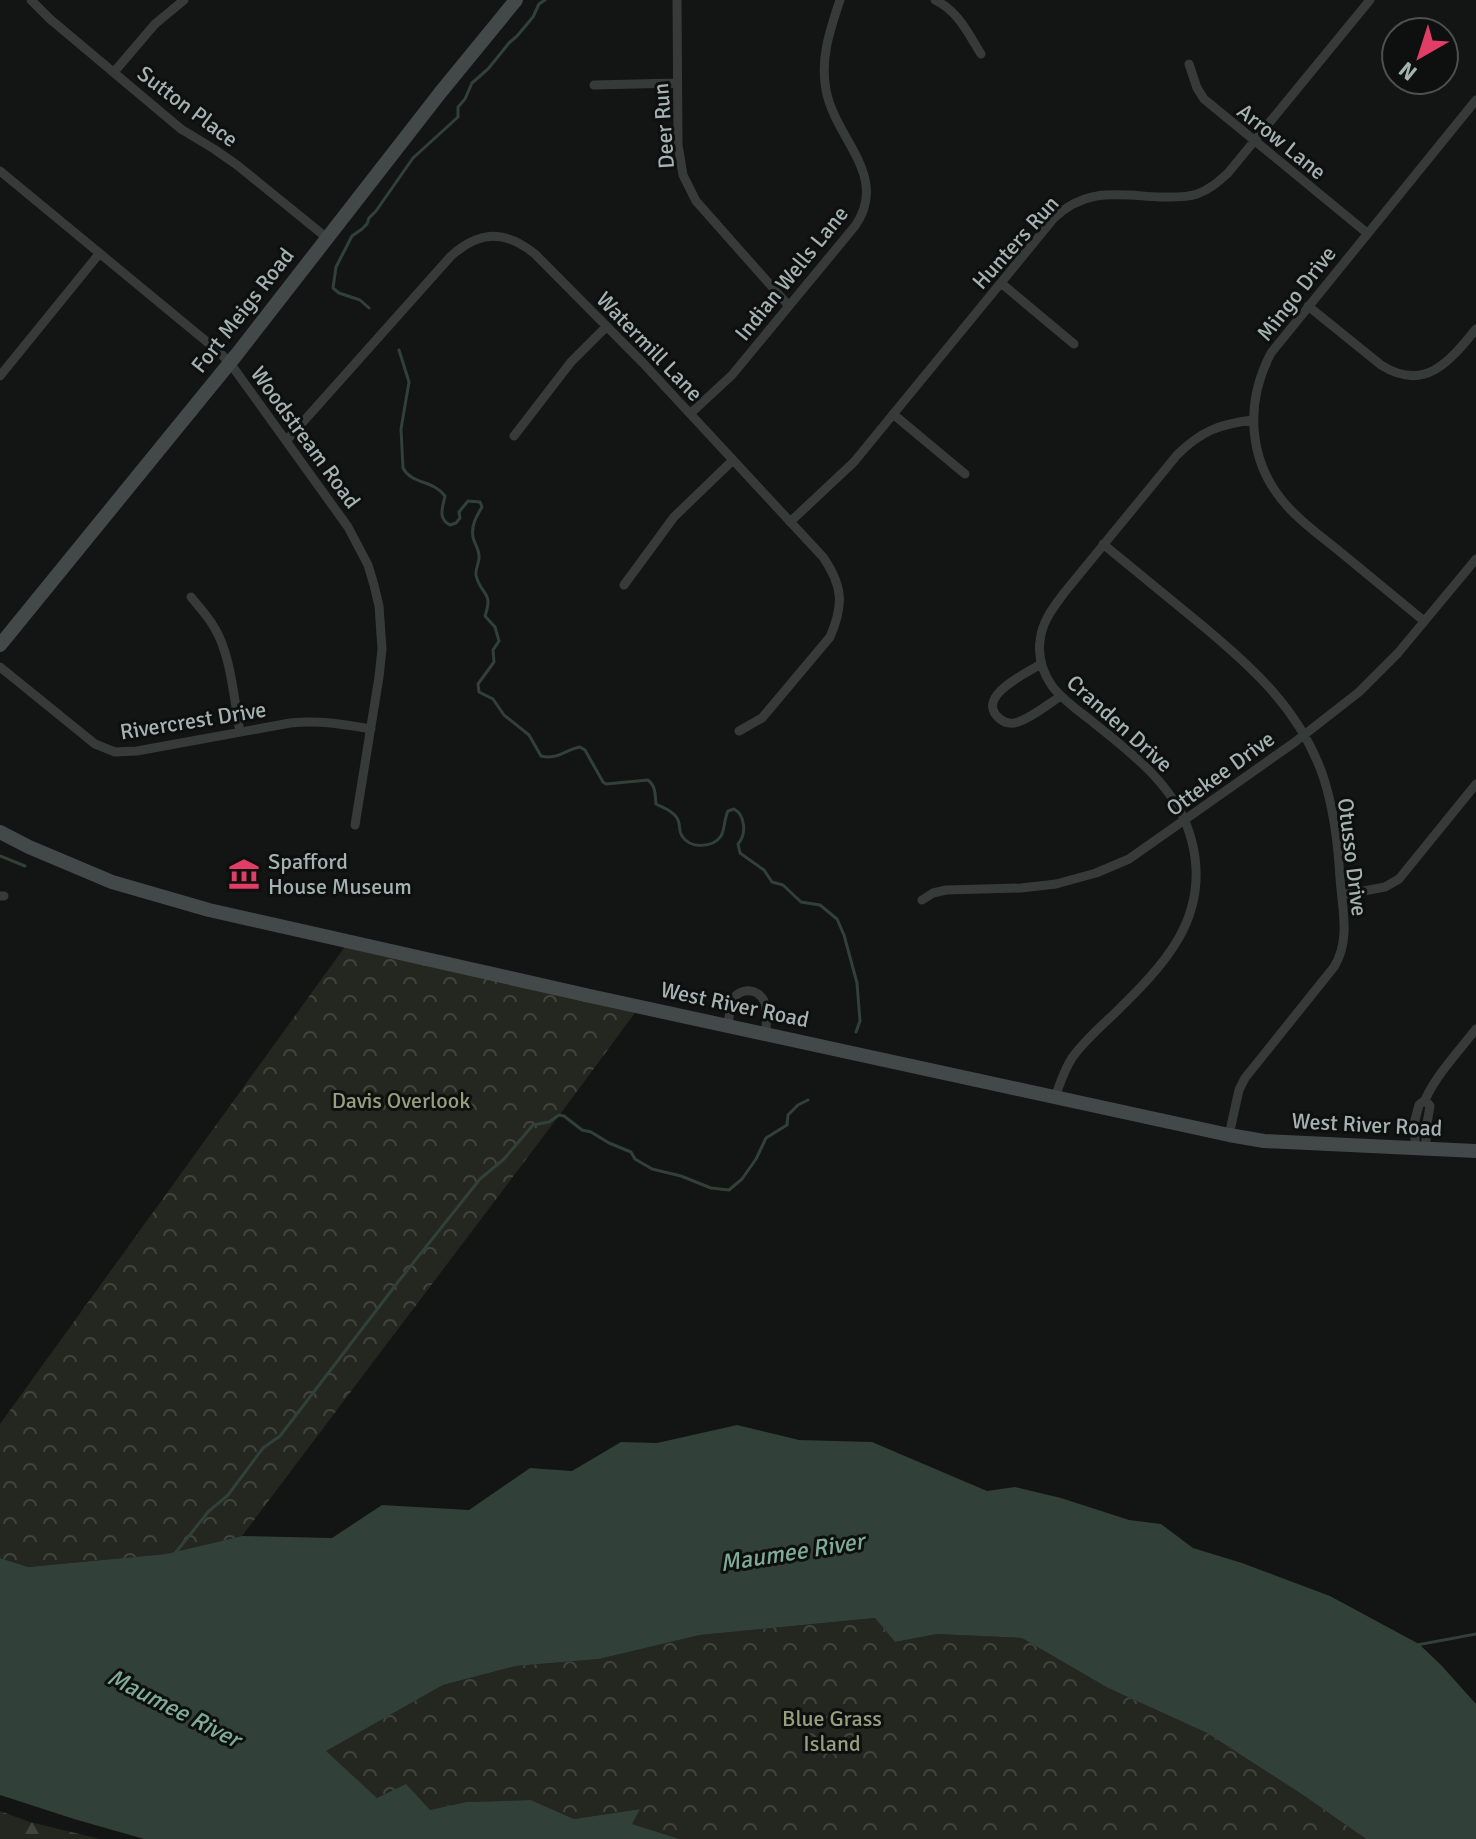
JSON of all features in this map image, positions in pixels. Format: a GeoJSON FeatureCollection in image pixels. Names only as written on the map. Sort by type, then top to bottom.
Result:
{"type":"FeatureCollection","features":[{"type":"Feature","properties":{"kind":"main road","name":"Fort Meigs Road"},"geometry":{"type":"LineString","coordinates":[[0,645],[230,363],[516,0]]}},
{"type":"Feature","properties":{"kind":"main road","name":"West River Road"},"geometry":{"type":"LineString","coordinates":[[0,832],[112,882],[209,910],[1229,1135],[1264,1141],[1476,1151]]}},
{"type":"Feature","properties":{"kind":"street","name":"Sutton Place"},"geometry":{"type":"LineString","coordinates":[[31,0],[181,129],[237,165],[327,238]]}},
{"type":"Feature","properties":{"kind":"street"},"geometry":{"type":"LineString","coordinates":[[114,72],[155,24],[184,0]]}},
{"type":"Feature","properties":{"kind":"street","name":"Deer Run"},"geometry":{"type":"LineString","coordinates":[[677,0],[680,160],[688,188],[732,244],[789,306]]}},
{"type":"Feature","properties":{"kind":"street","name":"Indian Wells Lane"},"geometry":{"type":"LineString","coordinates":[[691,413],[732,375],[862,214],[867,199],[863,170],[833,114],[825,87],[826,45],[840,0]]}},
{"type":"Feature","properties":{"kind":"street"},"geometry":{"type":"LineString","coordinates":[[935,0],[957,15],[981,54]]}},
{"type":"Feature","properties":{"kind":"street","name":"Hunters Run"},"geometry":{"type":"LineString","coordinates":[[790,522],[854,462],[1054,218],[1070,204],[1096,195],[1196,195],[1216,184],[1370,0]]}},
{"type":"Feature","properties":{"kind":"street","name":"Arrow Lane"},"geometry":{"type":"LineString","coordinates":[[1189,64],[1204,99],[1367,233]]}},
{"type":"Feature","properties":{"kind":"street"},"geometry":{"type":"LineString","coordinates":[[594,85],[677,83]]}},
{"type":"Feature","properties":{"kind":"street","name":"Mingo Drive"},"geometry":{"type":"LineString","coordinates":[[1424,621],[1288,507],[1275,491],[1255,447],[1255,399],[1271,353],[1476,100]]}},
{"type":"Feature","properties":{"kind":"street","name":"Woodstream Road"},"geometry":{"type":"LineString","coordinates":[[0,171],[230,363],[348,527],[368,565],[374,585],[382,649],[355,825]]}},
{"type":"Feature","properties":{"kind":"street","name":"Watermill Lane"},"geometry":{"type":"LineString","coordinates":[[286,441],[462,246],[489,236],[503,237],[523,245],[691,413],[823,557],[835,575],[840,597],[836,624],[830,637],[762,718],[739,731]]}},
{"type":"Feature","properties":{"kind":"street"},"geometry":{"type":"LineString","coordinates":[[0,376],[99,254]]}},
{"type":"Feature","properties":{"kind":"street"},"geometry":{"type":"LineString","coordinates":[[1001,283],[1074,344]]}},
{"type":"Feature","properties":{"kind":"street"},"geometry":{"type":"LineString","coordinates":[[1308,306],[1381,365],[1408,375],[1430,373],[1443,366],[1476,329]]}},
{"type":"Feature","properties":{"kind":"street"},"geometry":{"type":"LineString","coordinates":[[514,436],[561,373],[606,327]]}},
{"type":"Feature","properties":{"kind":"street"},"geometry":{"type":"LineString","coordinates":[[893,414],[965,474]]}},
{"type":"Feature","properties":{"kind":"street","name":"Cranden Drive"},"geometry":{"type":"LineString","coordinates":[[1055,1097],[1075,1055],[1162,964],[1181,936],[1192,904],[1196,877],[1193,844],[1174,800],[1133,755],[1050,684],[1041,664],[1039,641],[1045,620],[1158,476],[1187,445],[1211,429],[1253,420]]}},
{"type":"Feature","properties":{"kind":"street"},"geometry":{"type":"LineString","coordinates":[[624,585],[674,517],[733,460]]}},
{"type":"Feature","properties":{"kind":"street","name":"Otusso Drive"},"geometry":{"type":"LineString","coordinates":[[1103,544],[1237,654],[1277,695],[1304,735],[1331,801],[1339,850],[1344,940],[1338,961],[1245,1078],[1239,1090],[1229,1135]]}},
{"type":"Feature","properties":{"kind":"street","name":"Ottekee Drive"},"geometry":{"type":"LineString","coordinates":[[922,900],[946,890],[1021,888],[1076,880],[1129,859],[1304,735],[1359,692],[1379,673],[1476,559]]}},
{"type":"Feature","properties":{"kind":"street"},"geometry":{"type":"LineString","coordinates":[[191,597],[214,626],[220,639],[227,660],[240,732]]}},
{"type":"Feature","properties":{"kind":"street"},"geometry":{"type":"LineString","coordinates":[[1041,664],[997,693],[993,706],[997,716],[1003,721],[1016,722],[1061,696]]}},
{"type":"Feature","properties":{"kind":"street","name":"Rivercrest Drive"},"geometry":{"type":"LineString","coordinates":[[0,667],[83,736],[108,750],[137,751],[311,721],[371,729]]}},
{"type":"Feature","properties":{"kind":"street"},"geometry":{"type":"LineString","coordinates":[[1342,895],[1385,887],[1399,879],[1476,784]]}},
{"type":"Feature","properties":{"kind":"street"},"geometry":{"type":"LineString","coordinates":[[728,1025],[732,1002],[736,996],[749,991],[765,1003],[766,1033]]}},
{"type":"Feature","properties":{"kind":"street"},"geometry":{"type":"LineString","coordinates":[[1420,1148],[1430,1106],[1425,1100],[1441,1072],[1476,1029]]}},
{"type":"Feature","properties":{"kind":"green space","name":"Davis Overlook"},"geometry":{"type":"Polygon","coordinates":[[[349,941],[640,1006],[242,1536],[166,1554],[28,1567],[0,1558],[0,1424],[349,941]]]}},
{"type":"Feature","properties":{"kind":"green space","name":"Blue Grass Island"},"geometry":{"type":"Polygon","coordinates":[[[876,1618],[895,1642],[937,1634],[1022,1638],[1108,1688],[1207,1733],[1366,1839],[680,1839],[632,1824],[639,1809],[574,1819],[531,1800],[466,1802],[430,1810],[377,1798],[325,1751],[443,1685],[516,1666],[599,1659],[700,1635],[876,1618]]]}},
{"type":"Feature","properties":{"kind":"green space"},"geometry":{"type":"Polygon","coordinates":[[[0,1811],[30,1822],[100,1839],[0,1839],[0,1811]]]}},
{"type":"Feature","properties":{"kind":"water","name":"Maumee River"},"geometry":{"type":"Polygon","coordinates":[[[737,1425],[799,1440],[872,1442],[987,1491],[1015,1487],[1129,1520],[1161,1524],[1193,1548],[1330,1596],[1419,1644],[1476,1704],[1476,1839],[1366,1839],[1207,1733],[1108,1688],[1022,1638],[937,1634],[895,1642],[875,1618],[700,1635],[599,1659],[516,1666],[443,1685],[326,1751],[377,1798],[406,1784],[430,1810],[466,1802],[531,1800],[574,1819],[640,1809],[632,1824],[680,1839],[144,1839],[0,1795],[0,1558],[28,1567],[166,1554],[242,1536],[332,1538],[382,1505],[469,1510],[530,1468],[572,1471],[621,1442],[657,1443],[737,1425]]]}},
{"type":"Feature","properties":{"kind":"waterway"},"geometry":{"type":"LineString","coordinates":[[369,308],[360,300],[333,288],[336,267],[352,236],[367,224],[413,158],[458,117],[458,107],[472,83],[488,69],[545,0]]}},
{"type":"Feature","properties":{"kind":"waterway"},"geometry":{"type":"LineString","coordinates":[[399,350],[409,382],[401,429],[403,468],[412,477],[445,496],[442,516],[450,525],[460,518],[459,512],[468,501],[480,502],[482,507],[473,529],[479,556],[476,575],[487,597],[485,616],[495,627],[499,641],[493,650],[494,662],[478,684],[479,692],[493,699],[504,715],[529,735],[541,756],[557,756],[580,747],[606,784],[651,782],[656,804],[675,815],[682,836],[690,843],[713,843],[722,833],[728,811],[734,809],[738,812],[744,825],[738,844],[740,853],[764,870],[772,882],[783,885],[801,902],[820,905],[837,919],[857,983],[860,1021],[856,1032]]}},
{"type":"Feature","properties":{"kind":"waterway"},"geometry":{"type":"LineString","coordinates":[[0,856],[25,866]]}},
{"type":"Feature","properties":{"kind":"waterway"},"geometry":{"type":"LineString","coordinates":[[176,1552],[209,1511],[228,1495],[263,1448],[280,1436],[480,1179],[504,1159],[533,1125],[564,1116],[582,1130],[631,1152],[635,1159],[652,1169],[711,1188],[729,1190],[742,1179],[766,1138],[787,1125],[788,1115],[808,1100]]}},
{"type":"Feature","properties":{"kind":"waterway"},"geometry":{"type":"LineString","coordinates":[[1417,1645],[1476,1634]]}},
{"type":"Feature","properties":{"kind":"place","name":"Spafford House Museum"},"geometry":{"type":"Point","coordinates":[244,874]}}]}
